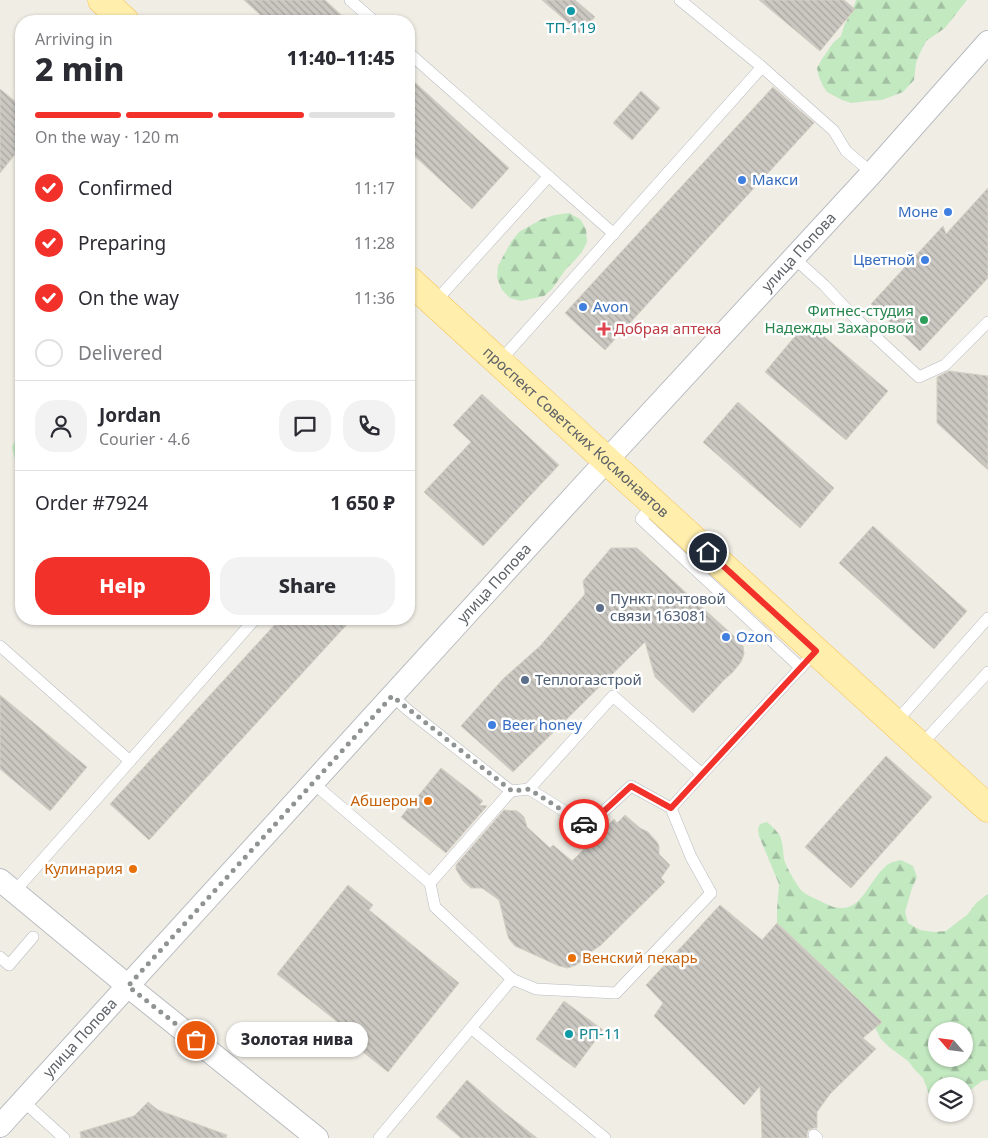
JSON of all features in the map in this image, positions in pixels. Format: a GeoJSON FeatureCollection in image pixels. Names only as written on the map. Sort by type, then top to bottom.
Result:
{"type":"FeatureCollection","features":[{"type":"Feature","properties":{"kind":"main road"},"geometry":{"type":"LineString","coordinates":[[102,0],[118,15]]}},
{"type":"Feature","properties":{"kind":"main road","name":"проспект Советских Космонавтов"},"geometry":{"type":"LineString","coordinates":[[415,286],[654,503],[809,660],[895,723],[988,808]]}},
{"type":"Feature","properties":{"kind":"street","name":"улица Попова"},"geometry":{"type":"LineString","coordinates":[[0,1126],[607,460],[872,173],[987,44]]}},
{"type":"Feature","properties":{"kind":"street"},"geometry":{"type":"LineString","coordinates":[[7,886],[317,1138]]}},
{"type":"Feature","properties":{"kind":"lane"},"geometry":{"type":"LineString","coordinates":[[350,0],[367,15]]}},
{"type":"Feature","properties":{"kind":"lane"},"geometry":{"type":"LineString","coordinates":[[680,0],[762,67],[834,131],[846,151],[872,173]]}},
{"type":"Feature","properties":{"kind":"lane"},"geometry":{"type":"LineString","coordinates":[[415,58],[614,234]]}},
{"type":"Feature","properties":{"kind":"lane"},"geometry":{"type":"LineString","coordinates":[[499,362],[762,67]]}},
{"type":"Feature","properties":{"kind":"lane"},"geometry":{"type":"LineString","coordinates":[[434,303],[548,177]]}},
{"type":"Feature","properties":{"kind":"lane"},"geometry":{"type":"LineString","coordinates":[[794,258],[919,377],[945,365],[988,322]]}},
{"type":"Feature","properties":{"kind":"lane"},"geometry":{"type":"LineString","coordinates":[[895,723],[988,618]]}},
{"type":"Feature","properties":{"kind":"lane"},"geometry":{"type":"LineString","coordinates":[[7,886],[130,761],[250,625]]}},
{"type":"Feature","properties":{"kind":"lane"},"geometry":{"type":"LineString","coordinates":[[0,646],[130,761]]}},
{"type":"Feature","properties":{"kind":"lane"},"geometry":{"type":"LineString","coordinates":[[671,808],[809,660]]}},
{"type":"Feature","properties":{"kind":"lane"},"geometry":{"type":"LineString","coordinates":[[920,746],[988,672]]}},
{"type":"Feature","properties":{"kind":"lane"},"geometry":{"type":"LineString","coordinates":[[392,696],[512,791]]}},
{"type":"Feature","properties":{"kind":"lane"},"geometry":{"type":"LineString","coordinates":[[529,789],[613,696],[702,774]]}},
{"type":"Feature","properties":{"kind":"lane"},"geometry":{"type":"LineString","coordinates":[[313,783],[430,883],[435,907],[512,979],[536,989],[616,993],[711,893],[691,857],[671,808],[631,786],[588,826],[529,789],[512,791],[430,883]]}},
{"type":"Feature","properties":{"kind":"lane"},"geometry":{"type":"LineString","coordinates":[[0,957],[9,965],[33,937]]}},
{"type":"Feature","properties":{"kind":"lane"},"geometry":{"type":"LineString","coordinates":[[379,1138],[512,979]]}},
{"type":"Feature","properties":{"kind":"lane"},"geometry":{"type":"LineString","coordinates":[[471,1028],[605,1138]]}},
{"type":"Feature","properties":{"kind":"lane"},"geometry":{"type":"LineString","coordinates":[[23,1101],[64,1138]]}},
{"type":"Feature","properties":{"kind":"green space"},"geometry":{"type":"Polygon","coordinates":[[[856,0],[967,0],[945,28],[926,41],[916,63],[914,80],[903,92],[882,100],[851,103],[827,92],[819,77],[817,68],[833,43],[841,36],[856,0]]]}},
{"type":"Feature","properties":{"kind":"green space"},"geometry":{"type":"Polygon","coordinates":[[[569,213],[580,219],[586,229],[587,242],[582,252],[544,296],[521,301],[510,298],[502,290],[497,278],[498,266],[511,242],[519,232],[542,219],[569,213]]]}},
{"type":"Feature","properties":{"kind":"green space"},"geometry":{"type":"Polygon","coordinates":[[[15,441],[15,460],[12,447],[15,441]]]}},
{"type":"Feature","properties":{"kind":"green space"},"geometry":{"type":"Polygon","coordinates":[[[767,822],[780,836],[785,862],[803,892],[836,908],[846,908],[854,904],[887,865],[901,860],[913,866],[917,877],[905,912],[908,923],[920,930],[946,931],[968,914],[976,903],[988,894],[988,1080],[982,1081],[973,1088],[973,1077],[928,1077],[928,1091],[923,1078],[908,1061],[881,1039],[864,1007],[777,923],[779,884],[759,836],[758,829],[760,824],[767,822]]]}},
{"type":"Feature","properties":{"kind":"building"},"geometry":{"type":"Polygon","coordinates":[[[244,0],[325,0],[341,15],[260,15],[244,0]]]}},
{"type":"Feature","properties":{"kind":"building","name":"ТП-119"},"geometry":{"type":"Polygon","coordinates":[[[542,0],[575,0],[595,17],[580,33],[542,0]]]}},
{"type":"Feature","properties":{"kind":"building"},"geometry":{"type":"Polygon","coordinates":[[[759,0],[844,0],[855,9],[820,51],[759,0]]]}},
{"type":"Feature","properties":{"kind":"building"},"geometry":{"type":"Polygon","coordinates":[[[415,82],[509,168],[472,209],[415,157],[415,82]]]}},
{"type":"Feature","properties":{"kind":"building"},"geometry":{"type":"Polygon","coordinates":[[[773,87],[814,123],[605,350],[565,313],[773,87]]]}},
{"type":"Feature","properties":{"kind":"building"},"geometry":{"type":"Polygon","coordinates":[[[0,89],[15,101],[15,154],[0,173],[0,89]]]}},
{"type":"Feature","properties":{"kind":"building"},"geometry":{"type":"Polygon","coordinates":[[[641,91],[660,108],[632,140],[613,123],[641,91]]]}},
{"type":"Feature","properties":{"kind":"building"},"geometry":{"type":"Polygon","coordinates":[[[988,188],[988,278],[920,351],[871,304],[943,226],[946,234],[988,188]]]}},
{"type":"Feature","properties":{"kind":"building"},"geometry":{"type":"Polygon","coordinates":[[[807,322],[888,391],[846,440],[765,372],[807,322]]]}},
{"type":"Feature","properties":{"kind":"building"},"geometry":{"type":"Polygon","coordinates":[[[949,371],[988,376],[988,470],[937,423],[937,377],[949,371]]]}},
{"type":"Feature","properties":{"kind":"building"},"geometry":{"type":"Polygon","coordinates":[[[482,394],[559,465],[483,546],[424,492],[471,442],[453,425],[482,394]]]}},
{"type":"Feature","properties":{"kind":"building"},"geometry":{"type":"Polygon","coordinates":[[[738,402],[834,488],[800,528],[703,442],[738,402]]]}},
{"type":"Feature","properties":{"kind":"building"},"geometry":{"type":"Polygon","coordinates":[[[873,526],[967,611],[934,649],[839,563],[873,526]]]}},
{"type":"Feature","properties":{"kind":"building"},"geometry":{"type":"Polygon","coordinates":[[[611,548],[637,548],[737,639],[743,646],[744,654],[741,662],[693,713],[655,677],[645,642],[513,772],[461,726],[503,679],[540,646],[585,594],[583,581],[611,548]]]}},
{"type":"Feature","properties":{"kind":"building"},"geometry":{"type":"Polygon","coordinates":[[[274,625],[346,625],[149,840],[110,804],[274,625]]]}},
{"type":"Feature","properties":{"kind":"building"},"geometry":{"type":"Polygon","coordinates":[[[0,695],[87,767],[50,811],[0,769],[0,695]]]}},
{"type":"Feature","properties":{"kind":"building"},"geometry":{"type":"Polygon","coordinates":[[[886,756],[932,797],[851,888],[805,847],[886,756]]]}},
{"type":"Feature","properties":{"kind":"building"},"geometry":{"type":"Polygon","coordinates":[[[441,768],[483,801],[479,805],[487,806],[446,853],[401,817],[441,768]]]}},
{"type":"Feature","properties":{"kind":"building"},"geometry":{"type":"Polygon","coordinates":[[[504,810],[517,811],[524,817],[527,827],[550,848],[553,845],[572,861],[614,819],[617,823],[625,815],[640,828],[648,832],[657,842],[659,854],[670,865],[661,878],[665,882],[601,945],[583,960],[568,968],[559,966],[515,946],[509,939],[499,900],[482,888],[471,888],[463,881],[456,869],[456,865],[504,810]]]}},
{"type":"Feature","properties":{"kind":"building"},"geometry":{"type":"Polygon","coordinates":[[[348,885],[373,905],[369,910],[459,983],[388,1072],[363,1052],[368,1046],[277,974],[348,885]]]}},
{"type":"Feature","properties":{"kind":"building"},"geometry":{"type":"Polygon","coordinates":[[[720,905],[762,940],[777,923],[882,1022],[863,1038],[876,1049],[830,1094],[817,1112],[817,1128],[808,1130],[807,1138],[762,1138],[760,1086],[744,1105],[654,1016],[663,1003],[646,985],[720,905]]]}},
{"type":"Feature","properties":{"kind":"building","name":"РП-11"},"geometry":{"type":"Polygon","coordinates":[[[564,1001],[603,1030],[575,1068],[536,1039],[564,1001]]]}},
{"type":"Feature","properties":{"kind":"building"},"geometry":{"type":"Polygon","coordinates":[[[467,1080],[537,1138],[461,1138],[436,1117],[467,1080]]]}},
{"type":"Feature","properties":{"kind":"building"},"geometry":{"type":"Polygon","coordinates":[[[148,1102],[158,1110],[227,1135],[226,1138],[81,1138],[80,1132],[134,1116],[148,1102]]]}},
{"type":"Feature","properties":{"kind":"way so far"},"geometry":{"type":"LineString","coordinates":[[196,1040],[128,986],[392,696],[512,791],[529,789],[584,824]]}},
{"type":"Feature","properties":{"kind":"place","name":"ТП-119"},"geometry":{"type":"Point","coordinates":[571,11]}},
{"type":"Feature","properties":{"kind":"place","name":"Макси"},"geometry":{"type":"Point","coordinates":[742,180]}},
{"type":"Feature","properties":{"kind":"place","name":"Моне"},"geometry":{"type":"Point","coordinates":[948,212]}},
{"type":"Feature","properties":{"kind":"place","name":"Цветной"},"geometry":{"type":"Point","coordinates":[925,260]}},
{"type":"Feature","properties":{"kind":"place","name":"Avon"},"geometry":{"type":"Point","coordinates":[583,307]}},
{"type":"Feature","properties":{"kind":"place","name":"Фитнес-студия Надежды Захаровой"},"geometry":{"type":"Point","coordinates":[924,320]}},
{"type":"Feature","properties":{"kind":"place","name":"Добрая аптека"},"geometry":{"type":"Point","coordinates":[604,329]}},
{"type":"Feature","properties":{"kind":"place","name":"Пункт почтовой связи 163081"},"geometry":{"type":"Point","coordinates":[600,608]}},
{"type":"Feature","properties":{"kind":"place","name":"Ozon"},"geometry":{"type":"Point","coordinates":[726,637]}},
{"type":"Feature","properties":{"kind":"place","name":"Теплогазстрой"},"geometry":{"type":"Point","coordinates":[525,680]}},
{"type":"Feature","properties":{"kind":"place","name":"Beer honey"},"geometry":{"type":"Point","coordinates":[492,725]}},
{"type":"Feature","properties":{"kind":"place","name":"Абшерон"},"geometry":{"type":"Point","coordinates":[428,801]}},
{"type":"Feature","properties":{"kind":"place","name":"Кулинария"},"geometry":{"type":"Point","coordinates":[133,869]}},
{"type":"Feature","properties":{"kind":"place","name":"Венский пекарь"},"geometry":{"type":"Point","coordinates":[572,958]}},
{"type":"Feature","properties":{"kind":"place","name":"РП-11"},"geometry":{"type":"Point","coordinates":[569,1034]}},
{"type":"Feature","properties":{"kind":"place","name":"Золотая нива"},"geometry":{"type":"Point","coordinates":[196,1040]}},
{"type":"Feature","properties":{"kind":"route"},"geometry":{"type":"LineString","coordinates":[[584,824],[588,826],[631,786],[671,808],[816,651],[708,552]]}}]}
